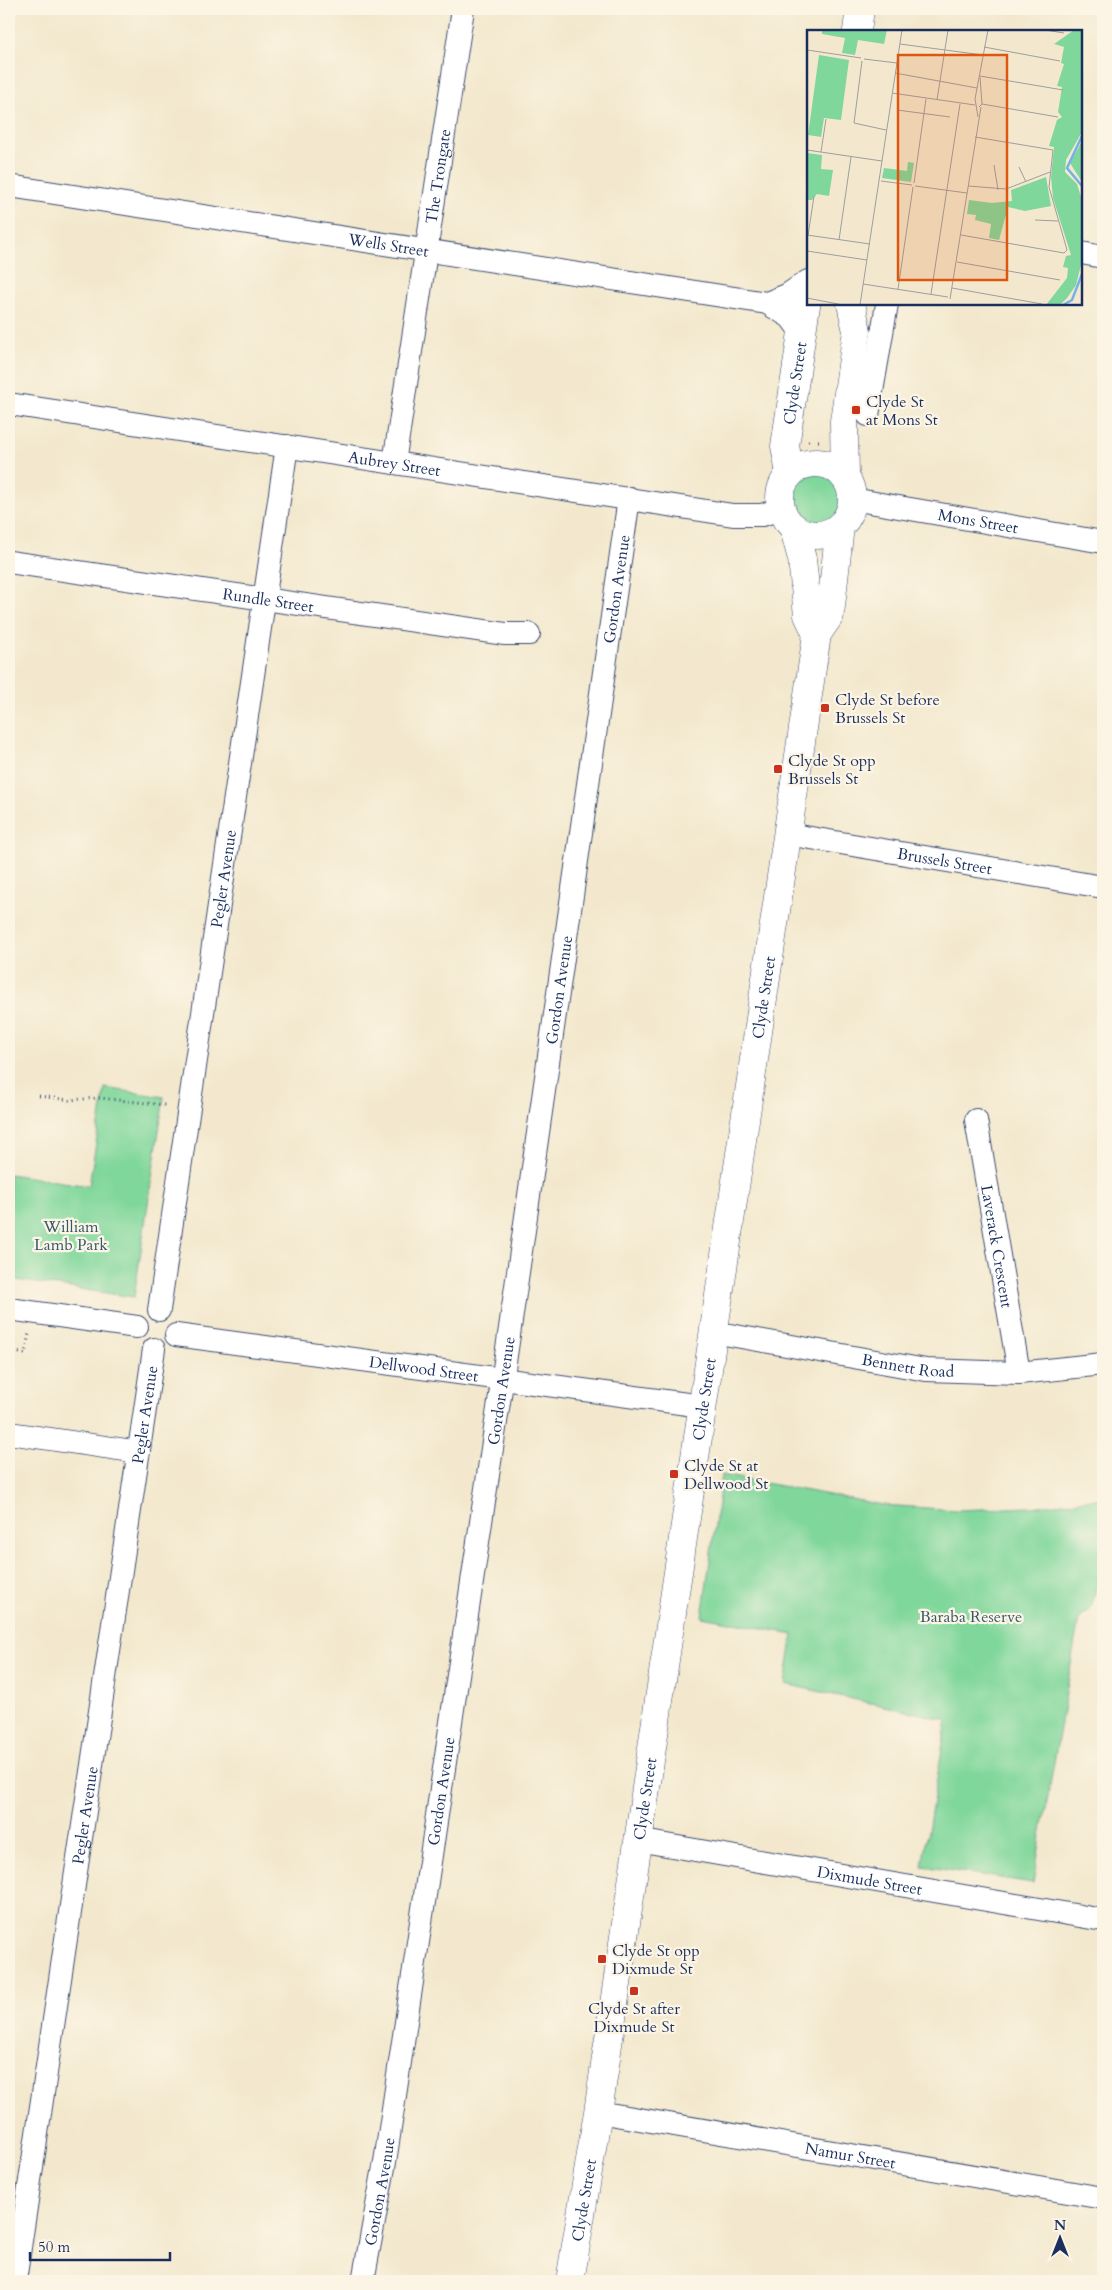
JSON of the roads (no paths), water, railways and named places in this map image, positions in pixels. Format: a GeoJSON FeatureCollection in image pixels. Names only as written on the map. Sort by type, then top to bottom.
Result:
{"type":"FeatureCollection","features":[{"type":"Feature","properties":{"kind":"main road"},"geometry":{"type":"LineString","coordinates":[[857,30],[860,9]]}},
{"type":"Feature","properties":{"kind":"main road","name":"Clyde Street"},"geometry":{"type":"LineString","coordinates":[[790,473],[785,446],[807,298]]}},
{"type":"Feature","properties":{"kind":"main road"},"geometry":{"type":"LineString","coordinates":[[848,488],[836,469],[818,463],[800,466],[790,473],[780,490],[787,519],[805,534],[817,536],[830,533],[840,526],[848,516],[848,488],[844,421],[857,331],[852,305]]}},
{"type":"Feature","properties":{"kind":"main road","name":"Clyde Street"},"geometry":{"type":"LineString","coordinates":[[787,519],[802,559],[808,614],[816,634]]}},
{"type":"Feature","properties":{"kind":"main road","name":"Clyde Street"},"geometry":{"type":"LineString","coordinates":[[570,2281],[598,2112],[816,634],[830,616],[840,526]]}},
{"type":"Feature","properties":{"kind":"street","name":"The Trongate"},"geometry":{"type":"LineString","coordinates":[[394,463],[464,9]]}},
{"type":"Feature","properties":{"kind":"street","name":"Wells Street"},"geometry":{"type":"LineString","coordinates":[[9,186],[768,303],[790,317],[801,332]]}},
{"type":"Feature","properties":{"kind":"street"},"geometry":{"type":"LineString","coordinates":[[1082,253],[1103,257]]}},
{"type":"Feature","properties":{"kind":"street"},"geometry":{"type":"LineString","coordinates":[[768,303],[787,295],[807,282]]}},
{"type":"Feature","properties":{"kind":"street"},"geometry":{"type":"LineString","coordinates":[[868,415],[887,305]]}},
{"type":"Feature","properties":{"kind":"street","name":"Aubrey Street"},"geometry":{"type":"LineString","coordinates":[[9,404],[734,515],[762,515],[787,519]]}},
{"type":"Feature","properties":{"kind":"street","name":"Pegler Avenue"},"geometry":{"type":"LineString","coordinates":[[159,1310],[287,446]]}},
{"type":"Feature","properties":{"kind":"street","name":"Mons Street"},"geometry":{"type":"LineString","coordinates":[[848,488],[1103,542]]}},
{"type":"Feature","properties":{"kind":"street","name":"Gordon Avenue"},"geometry":{"type":"LineString","coordinates":[[363,2281],[385,2162],[503,1379],[629,498]]}},
{"type":"Feature","properties":{"kind":"street","name":"Rundle Street"},"geometry":{"type":"LineString","coordinates":[[9,562],[505,634],[529,634]]}},
{"type":"Feature","properties":{"kind":"street","name":"Brussels Street"},"geometry":{"type":"LineString","coordinates":[[787,834],[1103,887]]}},
{"type":"Feature","properties":{"kind":"street","name":"Laverack Crescent"},"geometry":{"type":"LineString","coordinates":[[976,1120],[1019,1372]]}},
{"type":"Feature","properties":{"kind":"street"},"geometry":{"type":"LineString","coordinates":[[9,1309],[137,1327]]}},
{"type":"Feature","properties":{"kind":"street"},"geometry":{"type":"LineString","coordinates":[[159,1310],[168,1314],[174,1322],[176,1335],[166,1347],[154,1350],[144,1345],[139,1339],[137,1327],[141,1318],[146,1314],[159,1310]]}},
{"type":"Feature","properties":{"kind":"street","name":"Bennett Road"},"geometry":{"type":"LineString","coordinates":[[713,1332],[926,1370],[1019,1372],[1103,1364]]}},
{"type":"Feature","properties":{"kind":"street","name":"Dellwood Street"},"geometry":{"type":"LineString","coordinates":[[176,1335],[702,1406]]}},
{"type":"Feature","properties":{"kind":"street","name":"Pegler Avenue"},"geometry":{"type":"LineString","coordinates":[[15,2281],[154,1350]]}},
{"type":"Feature","properties":{"kind":"street"},"geometry":{"type":"LineString","coordinates":[[9,1433],[140,1452]]}},
{"type":"Feature","properties":{"kind":"street","name":"Dixmude Street"},"geometry":{"type":"LineString","coordinates":[[637,1840],[1103,1920]]}},
{"type":"Feature","properties":{"kind":"street","name":"Namur Street"},"geometry":{"type":"LineString","coordinates":[[598,2112],[1103,2198]]}},
{"type":"Feature","properties":{"kind":"place","name":"Clyde St at Mons St"},"geometry":{"type":"Point","coordinates":[856,410]}},
{"type":"Feature","properties":{"kind":"place","name":"Clyde St before Brussels St"},"geometry":{"type":"Point","coordinates":[825,708]}},
{"type":"Feature","properties":{"kind":"place","name":"Clyde St opp Brussels St"},"geometry":{"type":"Point","coordinates":[778,769]}},
{"type":"Feature","properties":{"kind":"place","name":"Clyde St at Dellwood St"},"geometry":{"type":"Point","coordinates":[674,1474]}},
{"type":"Feature","properties":{"kind":"place","name":"Clyde St opp Dixmude St"},"geometry":{"type":"Point","coordinates":[602,1959]}},
{"type":"Feature","properties":{"kind":"place","name":"Clyde St after Dixmude St"},"geometry":{"type":"Point","coordinates":[634,1991]}},
{"type":"Feature","properties":{"kind":"park label","name":"William Lamb Park"},"geometry":{"type":"Point","coordinates":[71,1235]}},
{"type":"Feature","properties":{"kind":"park label","name":"Baraba Reserve"},"geometry":{"type":"Point","coordinates":[971,1616]}}]}
